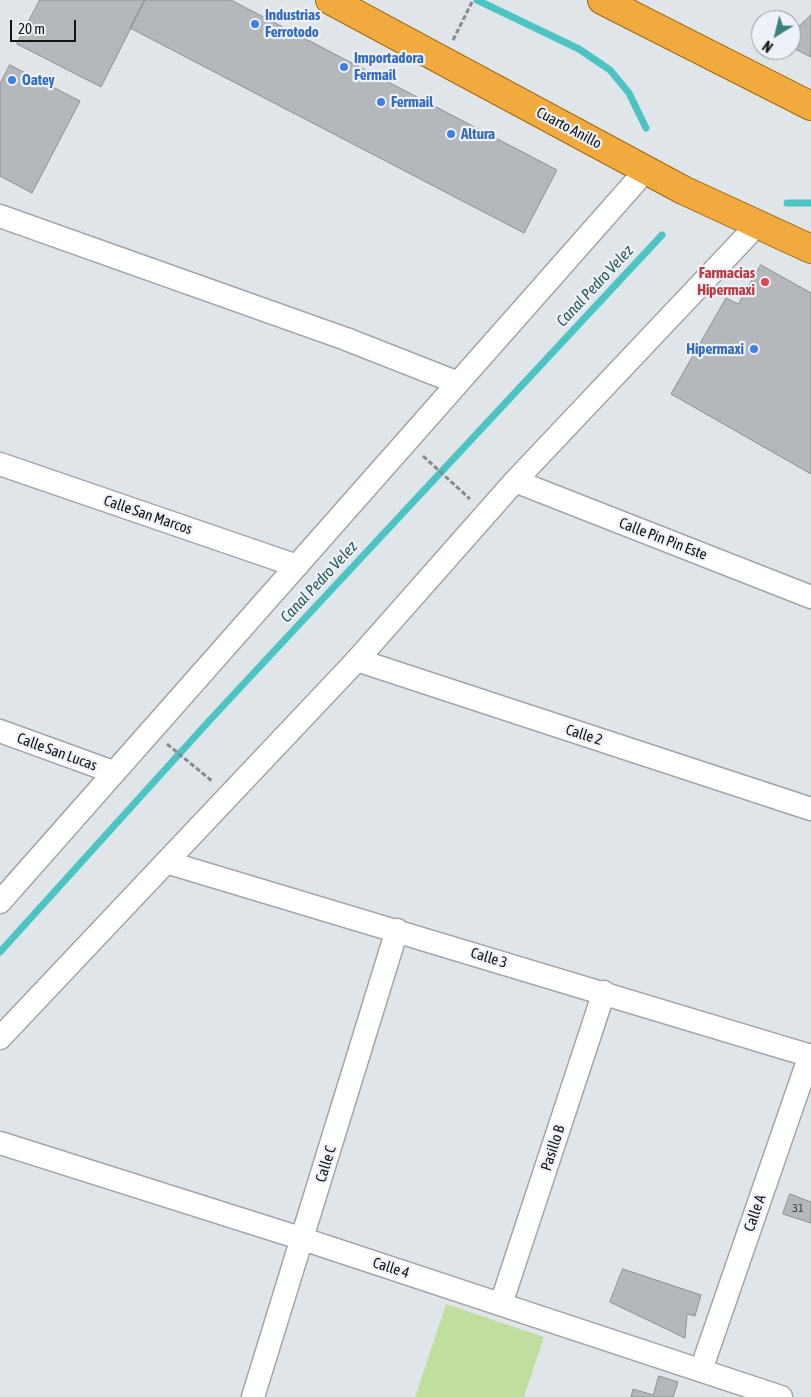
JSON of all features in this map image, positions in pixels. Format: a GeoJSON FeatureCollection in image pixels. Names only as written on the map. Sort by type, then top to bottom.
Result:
{"type":"FeatureCollection","features":[{"type":"Feature","properties":{"kind":"highway","name":"Cuarto Anillo"},"geometry":{"type":"LineString","coordinates":[[330,0],[683,190],[811,250]]}},
{"type":"Feature","properties":{"kind":"highway"},"geometry":{"type":"LineString","coordinates":[[602,0],[633,6],[811,106]]}},
{"type":"Feature","properties":{"kind":"street"},"geometry":{"type":"LineString","coordinates":[[0,902],[646,170]]}},
{"type":"Feature","properties":{"kind":"street"},"geometry":{"type":"LineString","coordinates":[[0,216],[346,340],[458,383]]}},
{"type":"Feature","properties":{"kind":"street"},"geometry":{"type":"LineString","coordinates":[[0,1038],[357,660],[515,481],[757,225]]}},
{"type":"Feature","properties":{"kind":"street","name":"Calle San Marcos"},"geometry":{"type":"LineString","coordinates":[[0,464],[297,566]]}},
{"type":"Feature","properties":{"kind":"street","name":"Calle Pin Pin Este"},"geometry":{"type":"LineString","coordinates":[[515,481],[811,597]]}},
{"type":"Feature","properties":{"kind":"street","name":"Calle 2"},"geometry":{"type":"LineString","coordinates":[[357,660],[811,809]]}},
{"type":"Feature","properties":{"kind":"street","name":"Calle San Lucas"},"geometry":{"type":"LineString","coordinates":[[0,731],[114,772]]}},
{"type":"Feature","properties":{"kind":"street","name":"Calle 3"},"geometry":{"type":"LineString","coordinates":[[166,862],[604,992],[810,1056]]}},
{"type":"Feature","properties":{"kind":"street","name":"Calle C"},"geometry":{"type":"LineString","coordinates":[[253,1397],[397,930]]}},
{"type":"Feature","properties":{"kind":"street","name":"Pasillo B"},"geometry":{"type":"LineString","coordinates":[[501,1304],[604,992]]}},
{"type":"Feature","properties":{"kind":"street","name":"Calle A"},"geometry":{"type":"LineString","coordinates":[[701,1370],[810,1056]]}},
{"type":"Feature","properties":{"kind":"street","name":"Calle 4"},"geometry":{"type":"LineString","coordinates":[[0,1143],[303,1239],[781,1397]]}},
{"type":"Feature","properties":{"kind":"path"},"geometry":{"type":"LineString","coordinates":[[465,17],[473,0]]}},
{"type":"Feature","properties":{"kind":"path"},"geometry":{"type":"LineString","coordinates":[[422,455],[471,500]]}},
{"type":"Feature","properties":{"kind":"path"},"geometry":{"type":"LineString","coordinates":[[164,742],[211,780]]}},
{"type":"Feature","properties":{"kind":"green space"},"geometry":{"type":"Polygon","coordinates":[[[446,1304],[544,1337],[524,1397],[415,1397],[446,1304]]]}},
{"type":"Feature","properties":{"kind":"building"},"geometry":{"type":"Polygon","coordinates":[[[40,0],[145,0],[101,87],[17,44],[40,0]]]}},
{"type":"Feature","properties":{"kind":"building"},"geometry":{"type":"Polygon","coordinates":[[[145,0],[231,0],[557,170],[524,233],[130,28],[145,0]]]}},
{"type":"Feature","properties":{"kind":"building"},"geometry":{"type":"Polygon","coordinates":[[[811,15],[811,57],[801,52],[801,24],[811,15]]]}},
{"type":"Feature","properties":{"kind":"building"},"geometry":{"type":"Polygon","coordinates":[[[10,65],[80,101],[32,193],[0,176],[0,84],[10,65]]]}},
{"type":"Feature","properties":{"kind":"building","name":"Hipermaxi"},"geometry":{"type":"Polygon","coordinates":[[[761,265],[811,293],[811,474],[671,394],[726,298],[738,304],[761,265]]]}},
{"type":"Feature","properties":{"kind":"building"},"geometry":{"type":"Polygon","coordinates":[[[790,1194],[811,1202],[811,1223],[783,1214],[790,1194]]]}},
{"type":"Feature","properties":{"kind":"building"},"geometry":{"type":"Polygon","coordinates":[[[623,1269],[701,1295],[695,1316],[687,1314],[685,1338],[610,1302],[623,1269]]]}},
{"type":"Feature","properties":{"kind":"building"},"geometry":{"type":"Polygon","coordinates":[[[659,1376],[678,1382],[673,1397],[631,1397],[633,1389],[653,1395],[659,1376]]]}},
{"type":"Feature","properties":{"kind":"waterway"},"geometry":{"type":"LineString","coordinates":[[477,0],[579,49],[610,70],[629,93],[646,128]]}},
{"type":"Feature","properties":{"kind":"waterway"},"geometry":{"type":"LineString","coordinates":[[787,203],[811,203]]}},
{"type":"Feature","properties":{"kind":"waterway","name":"Canal Pedro Velez"},"geometry":{"type":"LineString","coordinates":[[0,952],[209,721],[662,235]]}},
{"type":"Feature","properties":{"kind":"place","name":"Industrias Ferrotodo"},"geometry":{"type":"Point","coordinates":[255,24]}},
{"type":"Feature","properties":{"kind":"place","name":"Importadora Fermail"},"geometry":{"type":"Point","coordinates":[344,67]}},
{"type":"Feature","properties":{"kind":"place","name":"Oatey"},"geometry":{"type":"Point","coordinates":[12,80]}},
{"type":"Feature","properties":{"kind":"place","name":"Fermail"},"geometry":{"type":"Point","coordinates":[381,102]}},
{"type":"Feature","properties":{"kind":"place","name":"Altura"},"geometry":{"type":"Point","coordinates":[451,134]}},
{"type":"Feature","properties":{"kind":"place","name":"Farmacias Hipermaxi"},"geometry":{"type":"Point","coordinates":[765,282]}},
{"type":"Feature","properties":{"kind":"place","name":"Hipermaxi"},"geometry":{"type":"Point","coordinates":[754,349]}}]}
